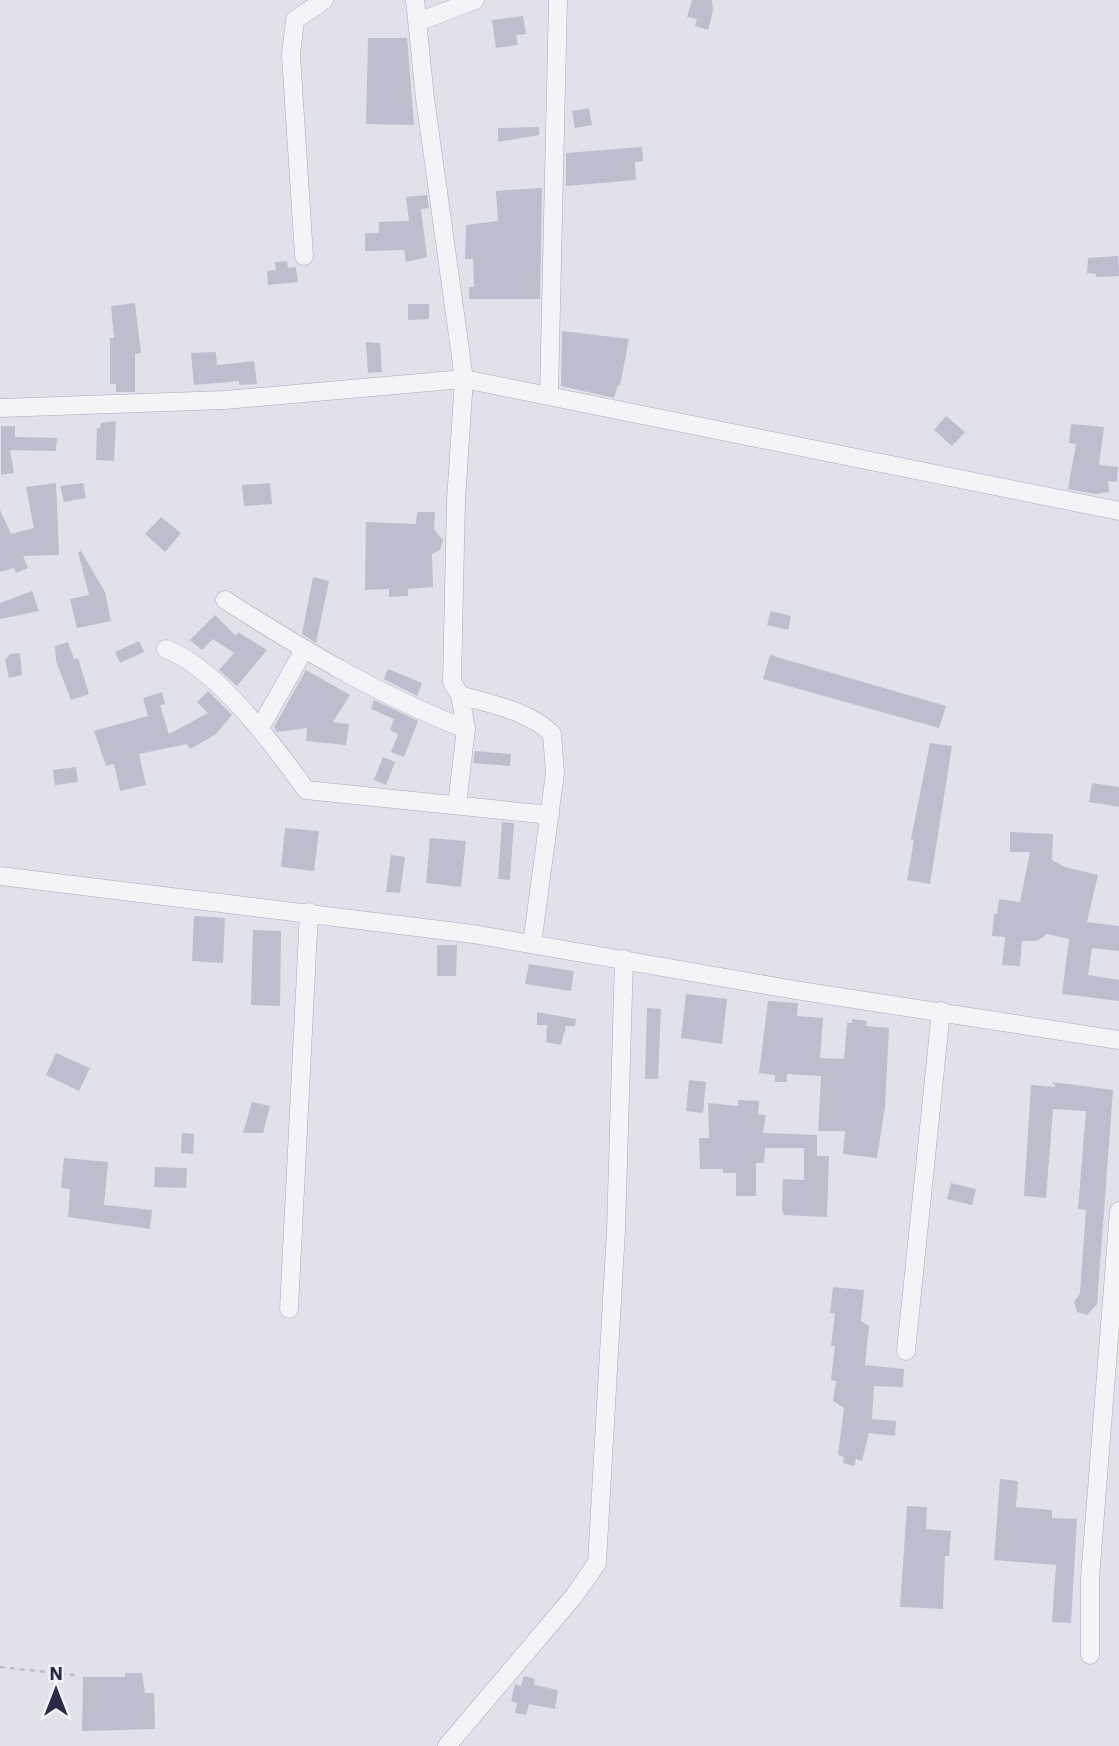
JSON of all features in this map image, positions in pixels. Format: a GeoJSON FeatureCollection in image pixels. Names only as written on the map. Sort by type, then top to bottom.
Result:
{"type":"FeatureCollection","features":[{"type":"Feature","properties":{"kind":"street"},"geometry":{"type":"LineString","coordinates":[[304,256],[291,55],[295,20],[324,0]]}},
{"type":"Feature","properties":{"kind":"street"},"geometry":{"type":"LineString","coordinates":[[415,0],[425,98],[464,379],[459,430],[451,657],[452,682],[460,695],[466,729],[457,804]]}},
{"type":"Feature","properties":{"kind":"street"},"geometry":{"type":"LineString","coordinates":[[418,22],[475,0]]}},
{"type":"Feature","properties":{"kind":"street"},"geometry":{"type":"LineString","coordinates":[[549,395],[558,0]]}},
{"type":"Feature","properties":{"kind":"street"},"geometry":{"type":"LineString","coordinates":[[0,408],[211,400],[464,379],[1119,511]]}},
{"type":"Feature","properties":{"kind":"street"},"geometry":{"type":"LineString","coordinates":[[225,600],[304,650],[414,709],[466,729]]}},
{"type":"Feature","properties":{"kind":"street"},"geometry":{"type":"LineString","coordinates":[[166,649],[183,656],[261,726],[306,790],[550,816]]}},
{"type":"Feature","properties":{"kind":"street"},"geometry":{"type":"LineString","coordinates":[[261,726],[304,650]]}},
{"type":"Feature","properties":{"kind":"street"},"geometry":{"type":"LineString","coordinates":[[460,695],[502,707],[544,725],[552,734],[556,753],[532,944]]}},
{"type":"Feature","properties":{"kind":"street"},"geometry":{"type":"LineString","coordinates":[[0,876],[309,912],[532,944],[795,990],[1119,1040]]}},
{"type":"Feature","properties":{"kind":"street"},"geometry":{"type":"LineString","coordinates":[[289,1309],[309,912]]}},
{"type":"Feature","properties":{"kind":"street"},"geometry":{"type":"LineString","coordinates":[[447,1746],[574,1595],[597,1563],[616,1230],[624,959]]}},
{"type":"Feature","properties":{"kind":"street"},"geometry":{"type":"LineString","coordinates":[[906,1351],[941,1011]]}},
{"type":"Feature","properties":{"kind":"street"},"geometry":{"type":"LineString","coordinates":[[1090,1654],[1090,1578],[1119,1211]]}},
{"type":"Feature","properties":{"kind":"path"},"geometry":{"type":"LineString","coordinates":[[0,1667],[75,1675]]}},
{"type":"Feature","properties":{"kind":"building"},"geometry":{"type":"Polygon","coordinates":[[[692,0],[712,0],[713,11],[708,30],[695,26],[697,19],[687,17],[692,0]]]}},
{"type":"Feature","properties":{"kind":"building"},"geometry":{"type":"Polygon","coordinates":[[[523,16],[526,34],[516,35],[518,45],[496,48],[492,20],[523,16]]]}},
{"type":"Feature","properties":{"kind":"building"},"geometry":{"type":"Polygon","coordinates":[[[368,38],[407,38],[414,125],[366,124],[368,38]]]}},
{"type":"Feature","properties":{"kind":"building"},"geometry":{"type":"Polygon","coordinates":[[[589,108],[592,125],[575,128],[572,111],[589,108]]]}},
{"type":"Feature","properties":{"kind":"building"},"geometry":{"type":"Polygon","coordinates":[[[539,127],[539,135],[498,142],[498,128],[539,127]]]}},
{"type":"Feature","properties":{"kind":"building"},"geometry":{"type":"Polygon","coordinates":[[[642,147],[643,161],[635,162],[636,180],[566,186],[566,153],[642,147]]]}},
{"type":"Feature","properties":{"kind":"building"},"geometry":{"type":"Polygon","coordinates":[[[542,188],[540,299],[469,299],[469,287],[474,287],[473,259],[465,259],[466,225],[498,221],[496,191],[542,188]]]}},
{"type":"Feature","properties":{"kind":"building"},"geometry":{"type":"Polygon","coordinates":[[[427,195],[429,208],[421,209],[427,257],[406,262],[404,250],[365,251],[365,233],[379,233],[379,222],[409,221],[406,197],[427,195]]]}},
{"type":"Feature","properties":{"kind":"building"},"geometry":{"type":"Polygon","coordinates":[[[1118,256],[1119,276],[1096,277],[1096,274],[1087,273],[1088,258],[1118,256]]]}},
{"type":"Feature","properties":{"kind":"building"},"geometry":{"type":"Polygon","coordinates":[[[287,261],[288,268],[296,267],[298,282],[268,285],[267,271],[276,270],[275,262],[287,261]]]}},
{"type":"Feature","properties":{"kind":"building"},"geometry":{"type":"Polygon","coordinates":[[[135,303],[141,353],[135,354],[135,392],[116,392],[116,384],[110,384],[110,338],[114,338],[111,306],[135,303]]]}},
{"type":"Feature","properties":{"kind":"building"},"geometry":{"type":"Polygon","coordinates":[[[408,304],[429,304],[429,319],[408,320],[408,304]]]}},
{"type":"Feature","properties":{"kind":"building"},"geometry":{"type":"Polygon","coordinates":[[[562,331],[629,339],[620,385],[614,398],[561,386],[562,331]]]}},
{"type":"Feature","properties":{"kind":"building"},"geometry":{"type":"Polygon","coordinates":[[[366,342],[380,343],[382,372],[368,373],[366,342]]]}},
{"type":"Feature","properties":{"kind":"building"},"geometry":{"type":"Polygon","coordinates":[[[216,352],[217,365],[254,361],[257,384],[239,385],[239,381],[194,385],[191,353],[216,352]]]}},
{"type":"Feature","properties":{"kind":"building"},"geometry":{"type":"Polygon","coordinates":[[[946,416],[965,432],[952,446],[934,430],[946,416]]]}},
{"type":"Feature","properties":{"kind":"building"},"geometry":{"type":"Polygon","coordinates":[[[116,421],[114,461],[96,460],[97,428],[100,428],[101,423],[116,421]]]}},
{"type":"Feature","properties":{"kind":"building"},"geometry":{"type":"Polygon","coordinates":[[[1071,424],[1104,427],[1099,465],[1118,467],[1117,482],[1108,481],[1109,492],[1095,494],[1068,489],[1076,444],[1069,443],[1071,424]]]}},
{"type":"Feature","properties":{"kind":"building"},"geometry":{"type":"Polygon","coordinates":[[[1,426],[15,426],[15,437],[57,438],[56,451],[10,450],[14,473],[1,475],[1,426]]]}},
{"type":"Feature","properties":{"kind":"building"},"geometry":{"type":"Polygon","coordinates":[[[56,483],[59,555],[23,556],[28,568],[16,573],[14,568],[0,572],[0,510],[11,534],[34,528],[26,487],[56,483]]]}},
{"type":"Feature","properties":{"kind":"building"},"geometry":{"type":"Polygon","coordinates":[[[83,483],[86,498],[64,502],[60,486],[83,483]]]}},
{"type":"Feature","properties":{"kind":"building"},"geometry":{"type":"Polygon","coordinates":[[[270,483],[272,504],[244,506],[242,485],[270,483]]]}},
{"type":"Feature","properties":{"kind":"building"},"geometry":{"type":"Polygon","coordinates":[[[417,512],[435,512],[434,529],[443,540],[440,550],[432,554],[433,587],[408,589],[408,596],[389,597],[389,589],[365,590],[366,522],[416,524],[417,512]]]}},
{"type":"Feature","properties":{"kind":"building"},"geometry":{"type":"Polygon","coordinates":[[[161,517],[181,533],[165,552],[145,534],[161,517]]]}},
{"type":"Feature","properties":{"kind":"building"},"geometry":{"type":"Polygon","coordinates":[[[81,551],[105,592],[111,621],[77,628],[70,599],[89,595],[78,552],[81,551]]]}},
{"type":"Feature","properties":{"kind":"building"},"geometry":{"type":"Polygon","coordinates":[[[313,577],[329,581],[316,643],[302,634],[313,577]]]}},
{"type":"Feature","properties":{"kind":"building"},"geometry":{"type":"Polygon","coordinates":[[[32,591],[39,611],[0,619],[0,603],[32,591]]]}},
{"type":"Feature","properties":{"kind":"building"},"geometry":{"type":"Polygon","coordinates":[[[771,611],[791,616],[788,630],[767,625],[771,611]]]}},
{"type":"Feature","properties":{"kind":"building"},"geometry":{"type":"Polygon","coordinates":[[[215,615],[236,636],[238,632],[267,650],[237,686],[219,670],[234,653],[213,639],[202,650],[190,640],[215,615]]]}},
{"type":"Feature","properties":{"kind":"building"},"geometry":{"type":"Polygon","coordinates":[[[139,641],[144,652],[120,663],[115,652],[139,641]]]}},
{"type":"Feature","properties":{"kind":"building"},"geometry":{"type":"Polygon","coordinates":[[[68,642],[74,659],[78,658],[89,694],[71,700],[56,661],[55,646],[68,642]]]}},
{"type":"Feature","properties":{"kind":"building"},"geometry":{"type":"Polygon","coordinates":[[[20,653],[22,675],[9,678],[5,660],[10,654],[20,653]]]}},
{"type":"Feature","properties":{"kind":"building"},"geometry":{"type":"Polygon","coordinates":[[[770,655],[946,706],[939,728],[763,679],[770,655]]]}},
{"type":"Feature","properties":{"kind":"building"},"geometry":{"type":"Polygon","coordinates":[[[388,669],[422,683],[417,696],[384,679],[388,669]]]}},
{"type":"Feature","properties":{"kind":"building"},"geometry":{"type":"Polygon","coordinates":[[[306,670],[350,695],[333,722],[349,724],[346,745],[306,741],[307,728],[277,732],[274,727],[306,670]]]}},
{"type":"Feature","properties":{"kind":"building"},"geometry":{"type":"Polygon","coordinates":[[[208,691],[232,715],[215,735],[190,749],[187,744],[139,754],[146,785],[120,791],[114,764],[106,766],[94,731],[148,716],[143,698],[162,692],[165,704],[160,705],[169,734],[208,713],[197,702],[208,691]]]}},
{"type":"Feature","properties":{"kind":"building"},"geometry":{"type":"Polygon","coordinates":[[[374,700],[418,721],[404,757],[391,752],[398,734],[390,730],[394,719],[371,709],[374,700]]]}},
{"type":"Feature","properties":{"kind":"building"},"geometry":{"type":"Polygon","coordinates":[[[930,743],[952,746],[930,884],[907,880],[914,840],[911,839],[930,743]]]}},
{"type":"Feature","properties":{"kind":"building"},"geometry":{"type":"Polygon","coordinates":[[[475,751],[511,754],[510,766],[473,763],[475,751]]]}},
{"type":"Feature","properties":{"kind":"building"},"geometry":{"type":"Polygon","coordinates":[[[383,757],[395,762],[386,785],[374,780],[383,757]]]}},
{"type":"Feature","properties":{"kind":"building"},"geometry":{"type":"Polygon","coordinates":[[[76,767],[78,782],[55,785],[53,770],[76,767]]]}},
{"type":"Feature","properties":{"kind":"building"},"geometry":{"type":"Polygon","coordinates":[[[1092,783],[1119,787],[1119,807],[1089,802],[1092,783]]]}},
{"type":"Feature","properties":{"kind":"building"},"geometry":{"type":"Polygon","coordinates":[[[502,822],[514,823],[510,880],[498,879],[502,822]]]}},
{"type":"Feature","properties":{"kind":"building"},"geometry":{"type":"Polygon","coordinates":[[[285,828],[319,831],[314,871],[281,867],[285,828]]]}},
{"type":"Feature","properties":{"kind":"building"},"geometry":{"type":"Polygon","coordinates":[[[1010,832],[1053,834],[1052,860],[1065,867],[1098,875],[1087,922],[1119,926],[1119,951],[1092,948],[1088,975],[1119,980],[1119,1001],[1062,994],[1069,939],[1047,934],[1037,941],[1022,941],[1020,966],[1002,965],[1005,937],[992,936],[994,914],[997,914],[999,899],[1020,902],[1030,852],[1010,852],[1010,832]]]}},
{"type":"Feature","properties":{"kind":"building"},"geometry":{"type":"Polygon","coordinates":[[[430,838],[466,841],[461,887],[426,883],[430,838]]]}},
{"type":"Feature","properties":{"kind":"building"},"geometry":{"type":"Polygon","coordinates":[[[391,855],[405,857],[400,893],[386,892],[391,855]]]}},
{"type":"Feature","properties":{"kind":"building"},"geometry":{"type":"Polygon","coordinates":[[[194,916],[225,918],[223,963],[192,961],[194,916]]]}},
{"type":"Feature","properties":{"kind":"building"},"geometry":{"type":"Polygon","coordinates":[[[253,930],[281,931],[280,1006],[251,1005],[253,930]]]}},
{"type":"Feature","properties":{"kind":"building"},"geometry":{"type":"Polygon","coordinates":[[[437,945],[457,945],[456,976],[437,976],[437,945]]]}},
{"type":"Feature","properties":{"kind":"building"},"geometry":{"type":"Polygon","coordinates":[[[529,964],[574,971],[571,991],[525,984],[529,964]]]}},
{"type":"Feature","properties":{"kind":"building"},"geometry":{"type":"Polygon","coordinates":[[[686,994],[727,999],[722,1044],[681,1038],[686,994]]]}},
{"type":"Feature","properties":{"kind":"building"},"geometry":{"type":"Polygon","coordinates":[[[768,1001],[798,1003],[797,1016],[823,1018],[820,1058],[844,1059],[847,1023],[852,1023],[852,1019],[867,1021],[866,1026],[889,1028],[885,1107],[877,1158],[843,1154],[845,1131],[818,1131],[821,1076],[787,1074],[787,1082],[775,1082],[775,1075],[759,1073],[768,1001]]]}},
{"type":"Feature","properties":{"kind":"building"},"geometry":{"type":"Polygon","coordinates":[[[647,1008],[661,1009],[658,1079],[645,1079],[647,1008]]]}},
{"type":"Feature","properties":{"kind":"building"},"geometry":{"type":"Polygon","coordinates":[[[537,1012],[576,1019],[575,1026],[566,1026],[561,1045],[546,1042],[547,1025],[537,1025],[537,1012]]]}},
{"type":"Feature","properties":{"kind":"building"},"geometry":{"type":"Polygon","coordinates":[[[56,1053],[90,1068],[79,1091],[46,1075],[56,1053]]]}},
{"type":"Feature","properties":{"kind":"building"},"geometry":{"type":"Polygon","coordinates":[[[689,1080],[706,1082],[703,1113],[686,1111],[689,1080]]]}},
{"type":"Feature","properties":{"kind":"building"},"geometry":{"type":"Polygon","coordinates":[[[1052,1082],[1113,1090],[1097,1304],[1087,1315],[1077,1312],[1074,1302],[1080,1293],[1086,1210],[1078,1209],[1086,1111],[1053,1109],[1046,1198],[1024,1196],[1031,1085],[1056,1087],[1052,1082]]]}},
{"type":"Feature","properties":{"kind":"building"},"geometry":{"type":"Polygon","coordinates":[[[738,1100],[759,1101],[758,1114],[766,1115],[763,1133],[817,1135],[817,1156],[829,1156],[827,1217],[784,1215],[782,1210],[783,1179],[804,1180],[804,1148],[765,1148],[764,1163],[756,1163],[756,1196],[736,1196],[736,1173],[723,1173],[723,1169],[700,1169],[699,1138],[709,1138],[708,1103],[738,1106],[738,1100]]]}},
{"type":"Feature","properties":{"kind":"building"},"geometry":{"type":"Polygon","coordinates":[[[252,1102],[270,1106],[263,1133],[243,1133],[252,1102]]]}},
{"type":"Feature","properties":{"kind":"building"},"geometry":{"type":"Polygon","coordinates":[[[182,1133],[194,1134],[193,1154],[181,1153],[182,1133]]]}},
{"type":"Feature","properties":{"kind":"building"},"geometry":{"type":"Polygon","coordinates":[[[64,1158],[108,1162],[104,1205],[152,1210],[150,1229],[68,1217],[70,1189],[61,1188],[64,1158]]]}},
{"type":"Feature","properties":{"kind":"building"},"geometry":{"type":"Polygon","coordinates":[[[155,1167],[187,1168],[186,1188],[154,1187],[155,1167]]]}},
{"type":"Feature","properties":{"kind":"building"},"geometry":{"type":"Polygon","coordinates":[[[951,1183],[976,1189],[972,1205],[947,1199],[951,1183]]]}},
{"type":"Feature","properties":{"kind":"building"},"geometry":{"type":"Polygon","coordinates":[[[833,1287],[864,1290],[861,1321],[869,1326],[865,1365],[904,1369],[903,1387],[874,1386],[872,1419],[896,1421],[895,1436],[869,1433],[862,1461],[856,1459],[854,1466],[843,1463],[844,1457],[838,1455],[844,1408],[833,1401],[836,1381],[831,1380],[835,1346],[831,1346],[835,1313],[830,1313],[833,1287]]]}},
{"type":"Feature","properties":{"kind":"building"},"geometry":{"type":"Polygon","coordinates":[[[1000,1479],[1018,1481],[1016,1507],[1052,1510],[1052,1518],[1077,1519],[1071,1623],[1052,1622],[1056,1565],[994,1560],[1000,1479]]]}},
{"type":"Feature","properties":{"kind":"building"},"geometry":{"type":"Polygon","coordinates":[[[907,1506],[927,1507],[926,1529],[951,1531],[949,1556],[945,1556],[943,1609],[900,1607],[907,1506]]]}},
{"type":"Feature","properties":{"kind":"building"},"geometry":{"type":"Polygon","coordinates":[[[125,1673],[142,1673],[145,1693],[154,1693],[155,1729],[82,1731],[83,1677],[125,1677],[125,1673]]]}},
{"type":"Feature","properties":{"kind":"building"},"geometry":{"type":"Polygon","coordinates":[[[524,1676],[535,1679],[534,1685],[558,1690],[555,1709],[529,1704],[526,1715],[515,1713],[517,1703],[511,1701],[515,1684],[521,1686],[524,1676]]]}}]}
